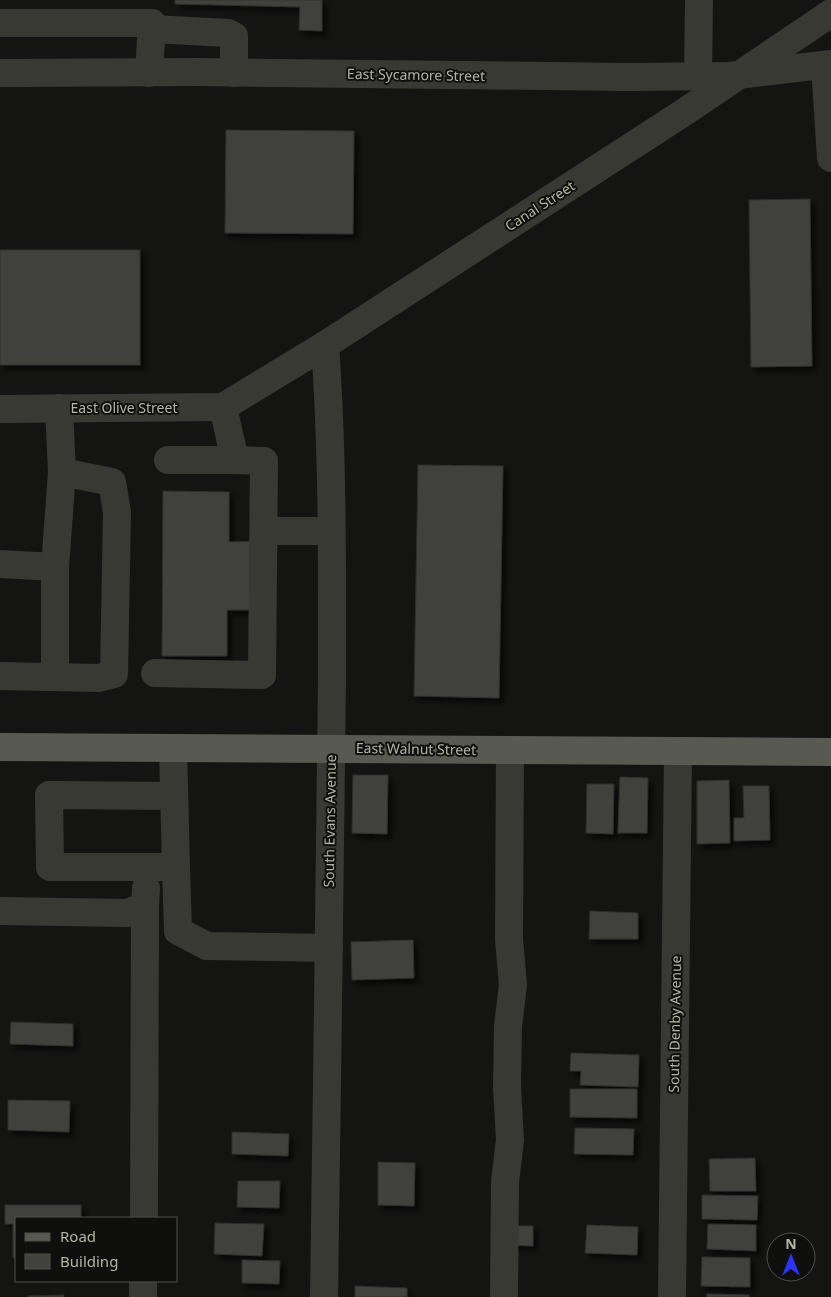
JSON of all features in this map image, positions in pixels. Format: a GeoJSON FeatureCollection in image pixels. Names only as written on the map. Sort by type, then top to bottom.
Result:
{"type":"FeatureCollection","features":[{"type":"Feature","properties":{"kind":"main road","name":"East Walnut Street"},"geometry":{"type":"LineString","coordinates":[[0,747],[831,752]]}},
{"type":"Feature","properties":{"kind":"street"},"geometry":{"type":"LineString","coordinates":[[698,76],[699,0]]}},
{"type":"Feature","properties":{"kind":"street"},"geometry":{"type":"LineString","coordinates":[[0,23],[106,11],[152,17],[228,33],[234,36],[234,73]]}},
{"type":"Feature","properties":{"kind":"street","name":"Canal Street"},"geometry":{"type":"LineString","coordinates":[[234,400],[325,344],[686,111],[831,13]]}},
{"type":"Feature","properties":{"kind":"street"},"geometry":{"type":"LineString","coordinates":[[149,73],[152,17]]}},
{"type":"Feature","properties":{"kind":"street"},"geometry":{"type":"LineString","coordinates":[[828,64],[831,158]]}},
{"type":"Feature","properties":{"kind":"street","name":"East Sycamore Street"},"geometry":{"type":"LineString","coordinates":[[0,74],[234,73],[609,77],[698,76],[740,74],[828,64]]}},
{"type":"Feature","properties":{"kind":"street","name":"South Evans Avenue"},"geometry":{"type":"LineString","coordinates":[[324,1297],[332,748],[330,414],[325,344]]}},
{"type":"Feature","properties":{"kind":"street"},"geometry":{"type":"LineString","coordinates":[[234,400],[235,460]]}},
{"type":"Feature","properties":{"kind":"street","name":"East Olive Street"},"geometry":{"type":"LineString","coordinates":[[0,408],[59,408],[234,400]]}},
{"type":"Feature","properties":{"kind":"street"},"geometry":{"type":"LineString","coordinates":[[55,677],[55,567],[62,472],[59,408]]}},
{"type":"Feature","properties":{"kind":"street"},"geometry":{"type":"LineString","coordinates":[[155,673],[262,675],[264,461],[168,460]]}},
{"type":"Feature","properties":{"kind":"street"},"geometry":{"type":"LineString","coordinates":[[0,676],[99,678],[114,674],[117,512],[112,482],[62,472]]}},
{"type":"Feature","properties":{"kind":"street"},"geometry":{"type":"LineString","coordinates":[[264,531],[332,530]]}},
{"type":"Feature","properties":{"kind":"street"},"geometry":{"type":"LineString","coordinates":[[0,564],[55,567]]}},
{"type":"Feature","properties":{"kind":"street"},"geometry":{"type":"LineString","coordinates":[[173,748],[178,931],[207,946],[328,948]]}},
{"type":"Feature","properties":{"kind":"street"},"geometry":{"type":"LineString","coordinates":[[504,1297],[505,1182],[510,1140],[507,1087],[508,1026],[512,985],[509,939],[510,750]]}},
{"type":"Feature","properties":{"kind":"street","name":"South Denby Avenue"},"geometry":{"type":"LineString","coordinates":[[672,1297],[678,752]]}},
{"type":"Feature","properties":{"kind":"street"},"geometry":{"type":"LineString","coordinates":[[174,796],[49,795],[50,866],[176,867]]}},
{"type":"Feature","properties":{"kind":"street"},"geometry":{"type":"LineString","coordinates":[[144,1217],[145,906],[147,866]]}},
{"type":"Feature","properties":{"kind":"street"},"geometry":{"type":"LineString","coordinates":[[0,911],[127,913],[145,906]]}},
{"type":"Feature","properties":{"kind":"street"},"geometry":{"type":"LineString","coordinates":[[143,1282],[143,1297]]}},
{"type":"Feature","properties":{"kind":"building"},"geometry":{"type":"Polygon","coordinates":[[[175,0],[322,0],[322,31],[299,30],[300,7],[175,4],[175,0]]]}},
{"type":"Feature","properties":{"kind":"building"},"geometry":{"type":"Polygon","coordinates":[[[226,130],[354,131],[353,234],[225,233],[226,130]]]}},
{"type":"Feature","properties":{"kind":"building"},"geometry":{"type":"Polygon","coordinates":[[[810,199],[812,366],[751,367],[749,200],[810,199]]]}},
{"type":"Feature","properties":{"kind":"building"},"geometry":{"type":"Polygon","coordinates":[[[0,250],[140,250],[140,365],[0,365],[0,250]]]}},
{"type":"Feature","properties":{"kind":"building"},"geometry":{"type":"Polygon","coordinates":[[[418,465],[503,466],[499,698],[414,696],[418,465]]]}},
{"type":"Feature","properties":{"kind":"building"},"geometry":{"type":"Polygon","coordinates":[[[163,491],[229,492],[229,542],[259,541],[260,610],[227,610],[227,656],[162,656],[163,491]]]}},
{"type":"Feature","properties":{"kind":"building"},"geometry":{"type":"Polygon","coordinates":[[[353,775],[388,775],[387,834],[352,833],[353,775]]]}},
{"type":"Feature","properties":{"kind":"building"},"geometry":{"type":"Polygon","coordinates":[[[620,777],[648,778],[647,833],[618,833],[620,777]]]}},
{"type":"Feature","properties":{"kind":"building"},"geometry":{"type":"Polygon","coordinates":[[[729,780],[730,843],[697,844],[697,781],[729,780]]]}},
{"type":"Feature","properties":{"kind":"building"},"geometry":{"type":"Polygon","coordinates":[[[587,784],[614,784],[613,834],[586,833],[587,784]]]}},
{"type":"Feature","properties":{"kind":"building"},"geometry":{"type":"Polygon","coordinates":[[[743,786],[769,786],[770,840],[734,841],[734,818],[744,818],[743,786]]]}},
{"type":"Feature","properties":{"kind":"building"},"geometry":{"type":"Polygon","coordinates":[[[590,911],[638,913],[638,939],[589,939],[590,911]]]}},
{"type":"Feature","properties":{"kind":"building"},"geometry":{"type":"Polygon","coordinates":[[[413,940],[414,978],[352,980],[351,942],[413,940]]]}},
{"type":"Feature","properties":{"kind":"building"},"geometry":{"type":"Polygon","coordinates":[[[11,1022],[73,1024],[73,1046],[10,1044],[11,1022]]]}},
{"type":"Feature","properties":{"kind":"building"},"geometry":{"type":"Polygon","coordinates":[[[571,1053],[639,1055],[638,1087],[580,1085],[581,1071],[570,1071],[571,1053]]]}},
{"type":"Feature","properties":{"kind":"building"},"geometry":{"type":"Polygon","coordinates":[[[570,1089],[637,1089],[637,1118],[570,1117],[570,1089]]]}},
{"type":"Feature","properties":{"kind":"building"},"geometry":{"type":"Polygon","coordinates":[[[8,1100],[70,1101],[69,1132],[8,1130],[8,1100]]]}},
{"type":"Feature","properties":{"kind":"building"},"geometry":{"type":"Polygon","coordinates":[[[575,1128],[634,1129],[633,1155],[574,1154],[575,1128]]]}},
{"type":"Feature","properties":{"kind":"building"},"geometry":{"type":"Polygon","coordinates":[[[232,1132],[289,1134],[288,1156],[232,1154],[232,1132]]]}},
{"type":"Feature","properties":{"kind":"building"},"geometry":{"type":"Polygon","coordinates":[[[755,1158],[756,1191],[710,1191],[709,1159],[755,1158]]]}},
{"type":"Feature","properties":{"kind":"building"},"geometry":{"type":"Polygon","coordinates":[[[378,1162],[415,1163],[414,1206],[378,1205],[378,1162]]]}},
{"type":"Feature","properties":{"kind":"building"},"geometry":{"type":"Polygon","coordinates":[[[238,1181],[280,1181],[279,1208],[237,1207],[238,1181]]]}},
{"type":"Feature","properties":{"kind":"building"},"geometry":{"type":"Polygon","coordinates":[[[702,1195],[758,1196],[757,1220],[702,1219],[702,1195]]]}},
{"type":"Feature","properties":{"kind":"building"},"geometry":{"type":"Polygon","coordinates":[[[5,1205],[81,1205],[81,1217],[15,1217],[15,1258],[13,1258],[13,1224],[5,1224],[5,1205]]]}},
{"type":"Feature","properties":{"kind":"building"},"geometry":{"type":"Polygon","coordinates":[[[215,1223],[264,1224],[262,1256],[214,1254],[215,1223]]]}},
{"type":"Feature","properties":{"kind":"building"},"geometry":{"type":"Polygon","coordinates":[[[708,1224],[756,1225],[756,1251],[707,1249],[708,1224]]]}},
{"type":"Feature","properties":{"kind":"building"},"geometry":{"type":"Polygon","coordinates":[[[587,1225],[638,1227],[637,1255],[585,1253],[587,1225]]]}},
{"type":"Feature","properties":{"kind":"building"},"geometry":{"type":"Polygon","coordinates":[[[507,1226],[533,1226],[533,1246],[506,1245],[507,1226]]]}},
{"type":"Feature","properties":{"kind":"building"},"geometry":{"type":"Polygon","coordinates":[[[702,1257],[750,1258],[750,1287],[701,1286],[702,1257]]]}},
{"type":"Feature","properties":{"kind":"building"},"geometry":{"type":"Polygon","coordinates":[[[242,1260],[280,1261],[279,1284],[242,1283],[242,1260]]]}},
{"type":"Feature","properties":{"kind":"building"},"geometry":{"type":"Polygon","coordinates":[[[355,1286],[407,1288],[407,1297],[355,1297],[355,1286]]]}},
{"type":"Feature","properties":{"kind":"building"},"geometry":{"type":"Polygon","coordinates":[[[707,1294],[749,1295],[749,1297],[707,1297],[707,1294]]]}},
{"type":"Feature","properties":{"kind":"building"},"geometry":{"type":"Polygon","coordinates":[[[64,1295],[64,1297],[28,1297],[28,1296],[64,1295]]]}}]}
